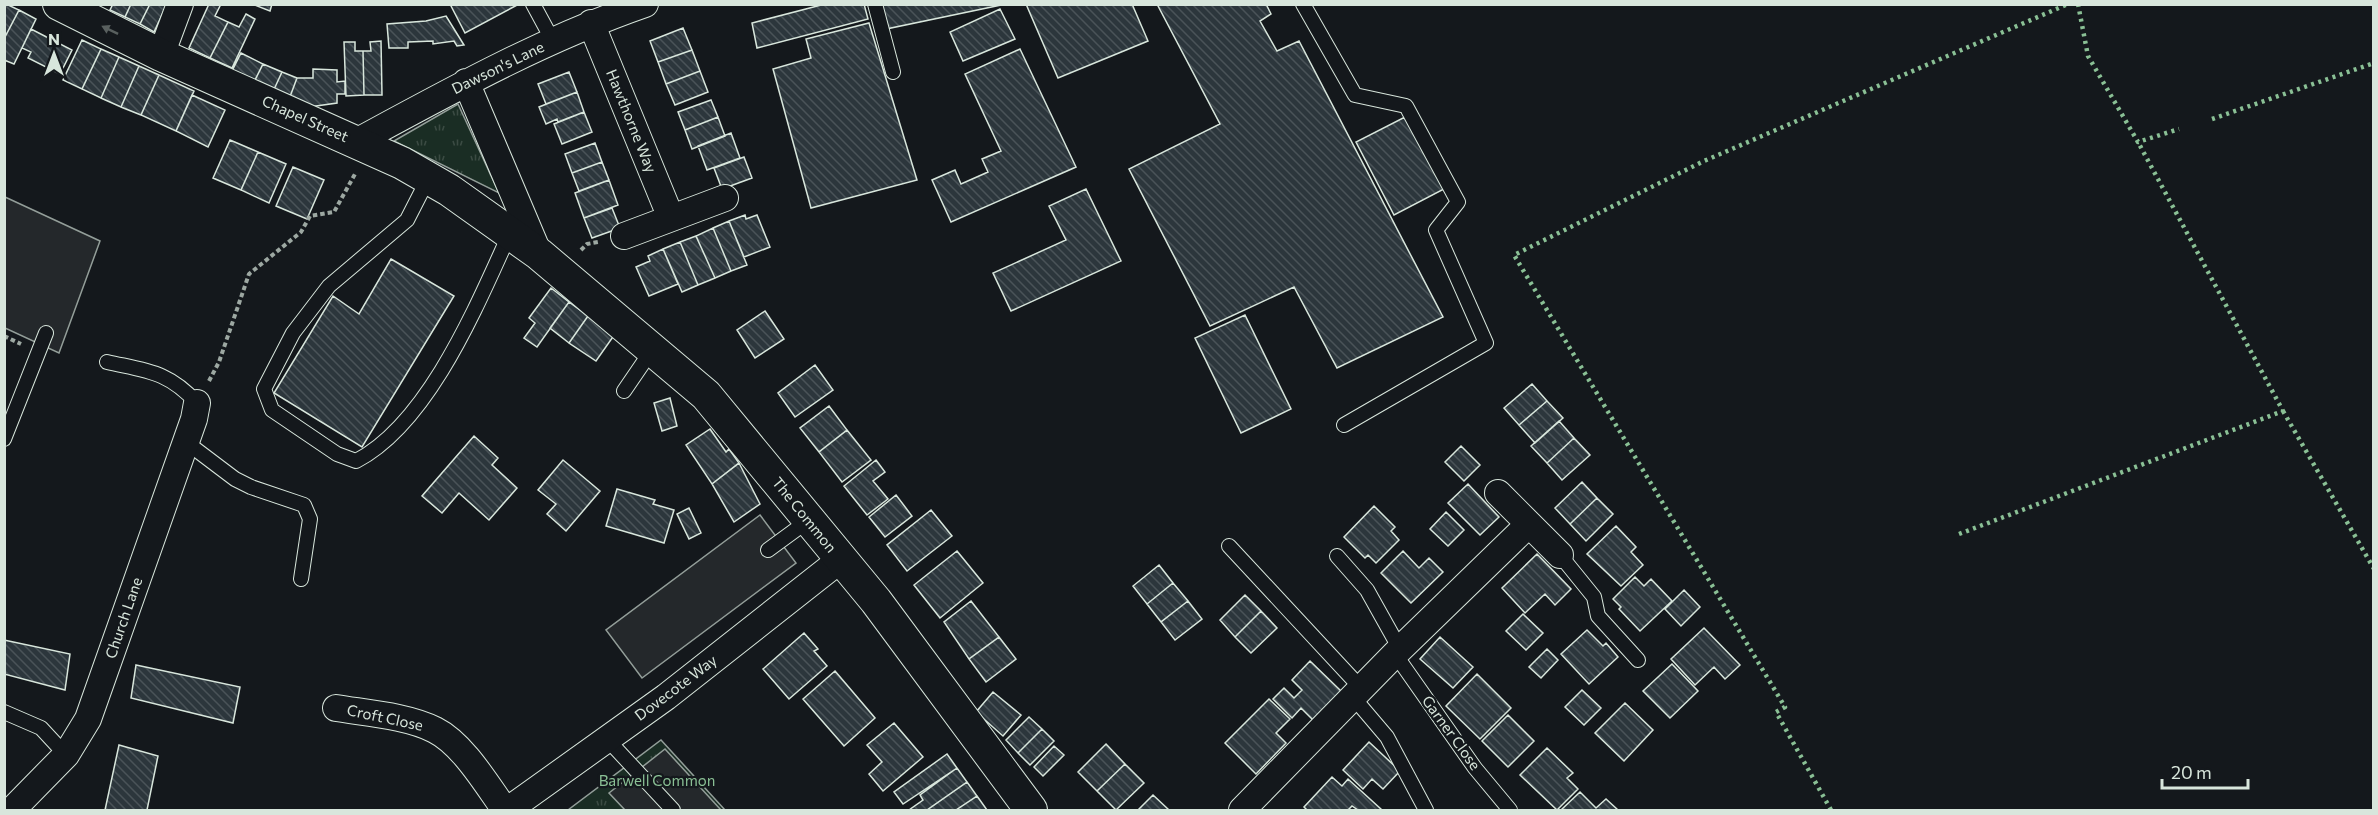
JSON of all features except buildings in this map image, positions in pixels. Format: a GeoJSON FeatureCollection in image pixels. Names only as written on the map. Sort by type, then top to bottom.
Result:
{"type":"FeatureCollection","features":[{"type":"Feature","properties":{"kind":"street","name":"Chapel Street"},"geometry":{"type":"LineString","coordinates":[[59,4],[162,55],[356,142],[428,178],[449,190],[549,263]]}},
{"type":"Feature","properties":{"kind":"street"},"geometry":{"type":"LineString","coordinates":[[162,55],[180,4]]}},
{"type":"Feature","properties":{"kind":"street","name":"Dawson's Lane"},"geometry":{"type":"LineString","coordinates":[[356,142],[466,82],[591,23],[645,4]]}},
{"type":"Feature","properties":{"kind":"street","name":"Hawthorne Way"},"geometry":{"type":"LineString","coordinates":[[591,23],[670,219]]}},
{"type":"Feature","properties":{"kind":"street"},"geometry":{"type":"LineString","coordinates":[[466,82],[549,263]]}},
{"type":"Feature","properties":{"kind":"street"},"geometry":{"type":"LineString","coordinates":[[624,236],[725,198]]}},
{"type":"Feature","properties":{"kind":"street","name":"The Common"},"geometry":{"type":"LineString","coordinates":[[549,263],[706,395],[876,601],[1031,810]]}},
{"type":"Feature","properties":{"kind":"street","name":"Church Lane"},"geometry":{"type":"LineString","coordinates":[[12,810],[66,755],[88,719],[186,442],[197,403]]}},
{"type":"Feature","properties":{"kind":"street"},"geometry":{"type":"LineString","coordinates":[[1498,494],[1560,555]]}},
{"type":"Feature","properties":{"kind":"street"},"geometry":{"type":"LineString","coordinates":[[1242,810],[1397,651],[1529,524]]}},
{"type":"Feature","properties":{"kind":"street","name":"Dovecote Way"},"geometry":{"type":"LineString","coordinates":[[506,810],[666,697],[840,560]]}},
{"type":"Feature","properties":{"kind":"street","name":"Croft Close"},"geometry":{"type":"LineString","coordinates":[[336,708],[418,723],[436,730],[451,741],[482,777],[506,810]]}},
{"type":"Feature","properties":{"kind":"lane"},"geometry":{"type":"LineString","coordinates":[[533,4],[553,41]]}},
{"type":"Feature","properties":{"kind":"lane"},"geometry":{"type":"LineString","coordinates":[[875,4],[893,72]]}},
{"type":"Feature","properties":{"kind":"lane"},"geometry":{"type":"LineString","coordinates":[[1303,4],[1355,95],[1406,106],[1458,202],[1436,230],[1486,343],[1344,425]]}},
{"type":"Feature","properties":{"kind":"lane"},"geometry":{"type":"LineString","coordinates":[[428,178],[407,220],[329,286],[292,333],[264,389],[272,410],[314,439],[338,454],[356,461],[374,452],[416,408],[472,315],[510,233]]}},
{"type":"Feature","properties":{"kind":"lane"},"geometry":{"type":"LineString","coordinates":[[4,439],[46,333]]}},
{"type":"Feature","properties":{"kind":"lane"},"geometry":{"type":"LineString","coordinates":[[624,391],[652,350]]}},
{"type":"Feature","properties":{"kind":"lane"},"geometry":{"type":"LineString","coordinates":[[107,362],[163,375],[179,384],[197,403]]}},
{"type":"Feature","properties":{"kind":"lane"},"geometry":{"type":"LineString","coordinates":[[186,442],[235,479],[251,487],[304,505],[310,519],[301,579]]}},
{"type":"Feature","properties":{"kind":"lane"},"geometry":{"type":"LineString","coordinates":[[768,550],[808,520]]}},
{"type":"Feature","properties":{"kind":"lane"},"geometry":{"type":"LineString","coordinates":[[1229,546],[1357,693],[1387,737],[1426,810]]}},
{"type":"Feature","properties":{"kind":"lane"},"geometry":{"type":"LineString","coordinates":[[1560,555],[1594,597],[1598,616],[1638,660]]}},
{"type":"Feature","properties":{"kind":"lane","name":"Garner Close"},"geometry":{"type":"LineString","coordinates":[[1337,556],[1367,590],[1397,651],[1475,768],[1510,810]]}},
{"type":"Feature","properties":{"kind":"lane"},"geometry":{"type":"LineString","coordinates":[[4,712],[41,728],[66,755]]}},
{"type":"Feature","properties":{"kind":"lane"},"geometry":{"type":"LineString","coordinates":[[606,738],[673,810]]}},
{"type":"Feature","properties":{"kind":"path"},"geometry":{"type":"LineString","coordinates":[[197,403],[219,362],[249,274],[301,232],[310,216],[334,212],[355,174],[356,142]]}},
{"type":"Feature","properties":{"kind":"path"},"geometry":{"type":"LineString","coordinates":[[549,263],[587,244],[624,236]]}},
{"type":"Feature","properties":{"kind":"green space"},"geometry":{"type":"Polygon","coordinates":[[[458,104],[499,193],[394,141],[458,104]]]}},
{"type":"Feature","properties":{"kind":"green space","name":"Barwell Common"},"geometry":{"type":"Polygon","coordinates":[[[661,740],[725,810],[568,810],[661,740]]]}},
{"type":"Feature","properties":{"kind":"shaded area"},"geometry":{"type":"Polygon","coordinates":[[[5,197],[100,241],[59,353],[5,328],[5,197]]]}},
{"type":"Feature","properties":{"kind":"shaded area"},"geometry":{"type":"Polygon","coordinates":[[[760,515],[796,563],[642,678],[606,630],[760,515]]]}},
{"type":"Feature","properties":{"kind":"shaded area","name":"Barwell Common"},"geometry":{"type":"Polygon","coordinates":[[[665,749],[721,810],[625,810],[609,793],[665,749]]]}},
{"type":"Feature","properties":{"kind":"hedge"},"geometry":{"type":"LineString","coordinates":[[1831,810],[1776,712],[1785,707],[1514,255],[1704,161],[2068,4]]}},
{"type":"Feature","properties":{"kind":"hedge"},"geometry":{"type":"LineString","coordinates":[[2078,4],[2088,56],[2138,142],[2179,129]]}},
{"type":"Feature","properties":{"kind":"hedge"},"geometry":{"type":"LineString","coordinates":[[2212,119],[2374,63]]}},
{"type":"Feature","properties":{"kind":"hedge"},"geometry":{"type":"LineString","coordinates":[[1959,534],[2283,411],[2138,142]]}},
{"type":"Feature","properties":{"kind":"hedge"},"geometry":{"type":"LineString","coordinates":[[2283,411],[2374,569]]}}]}
